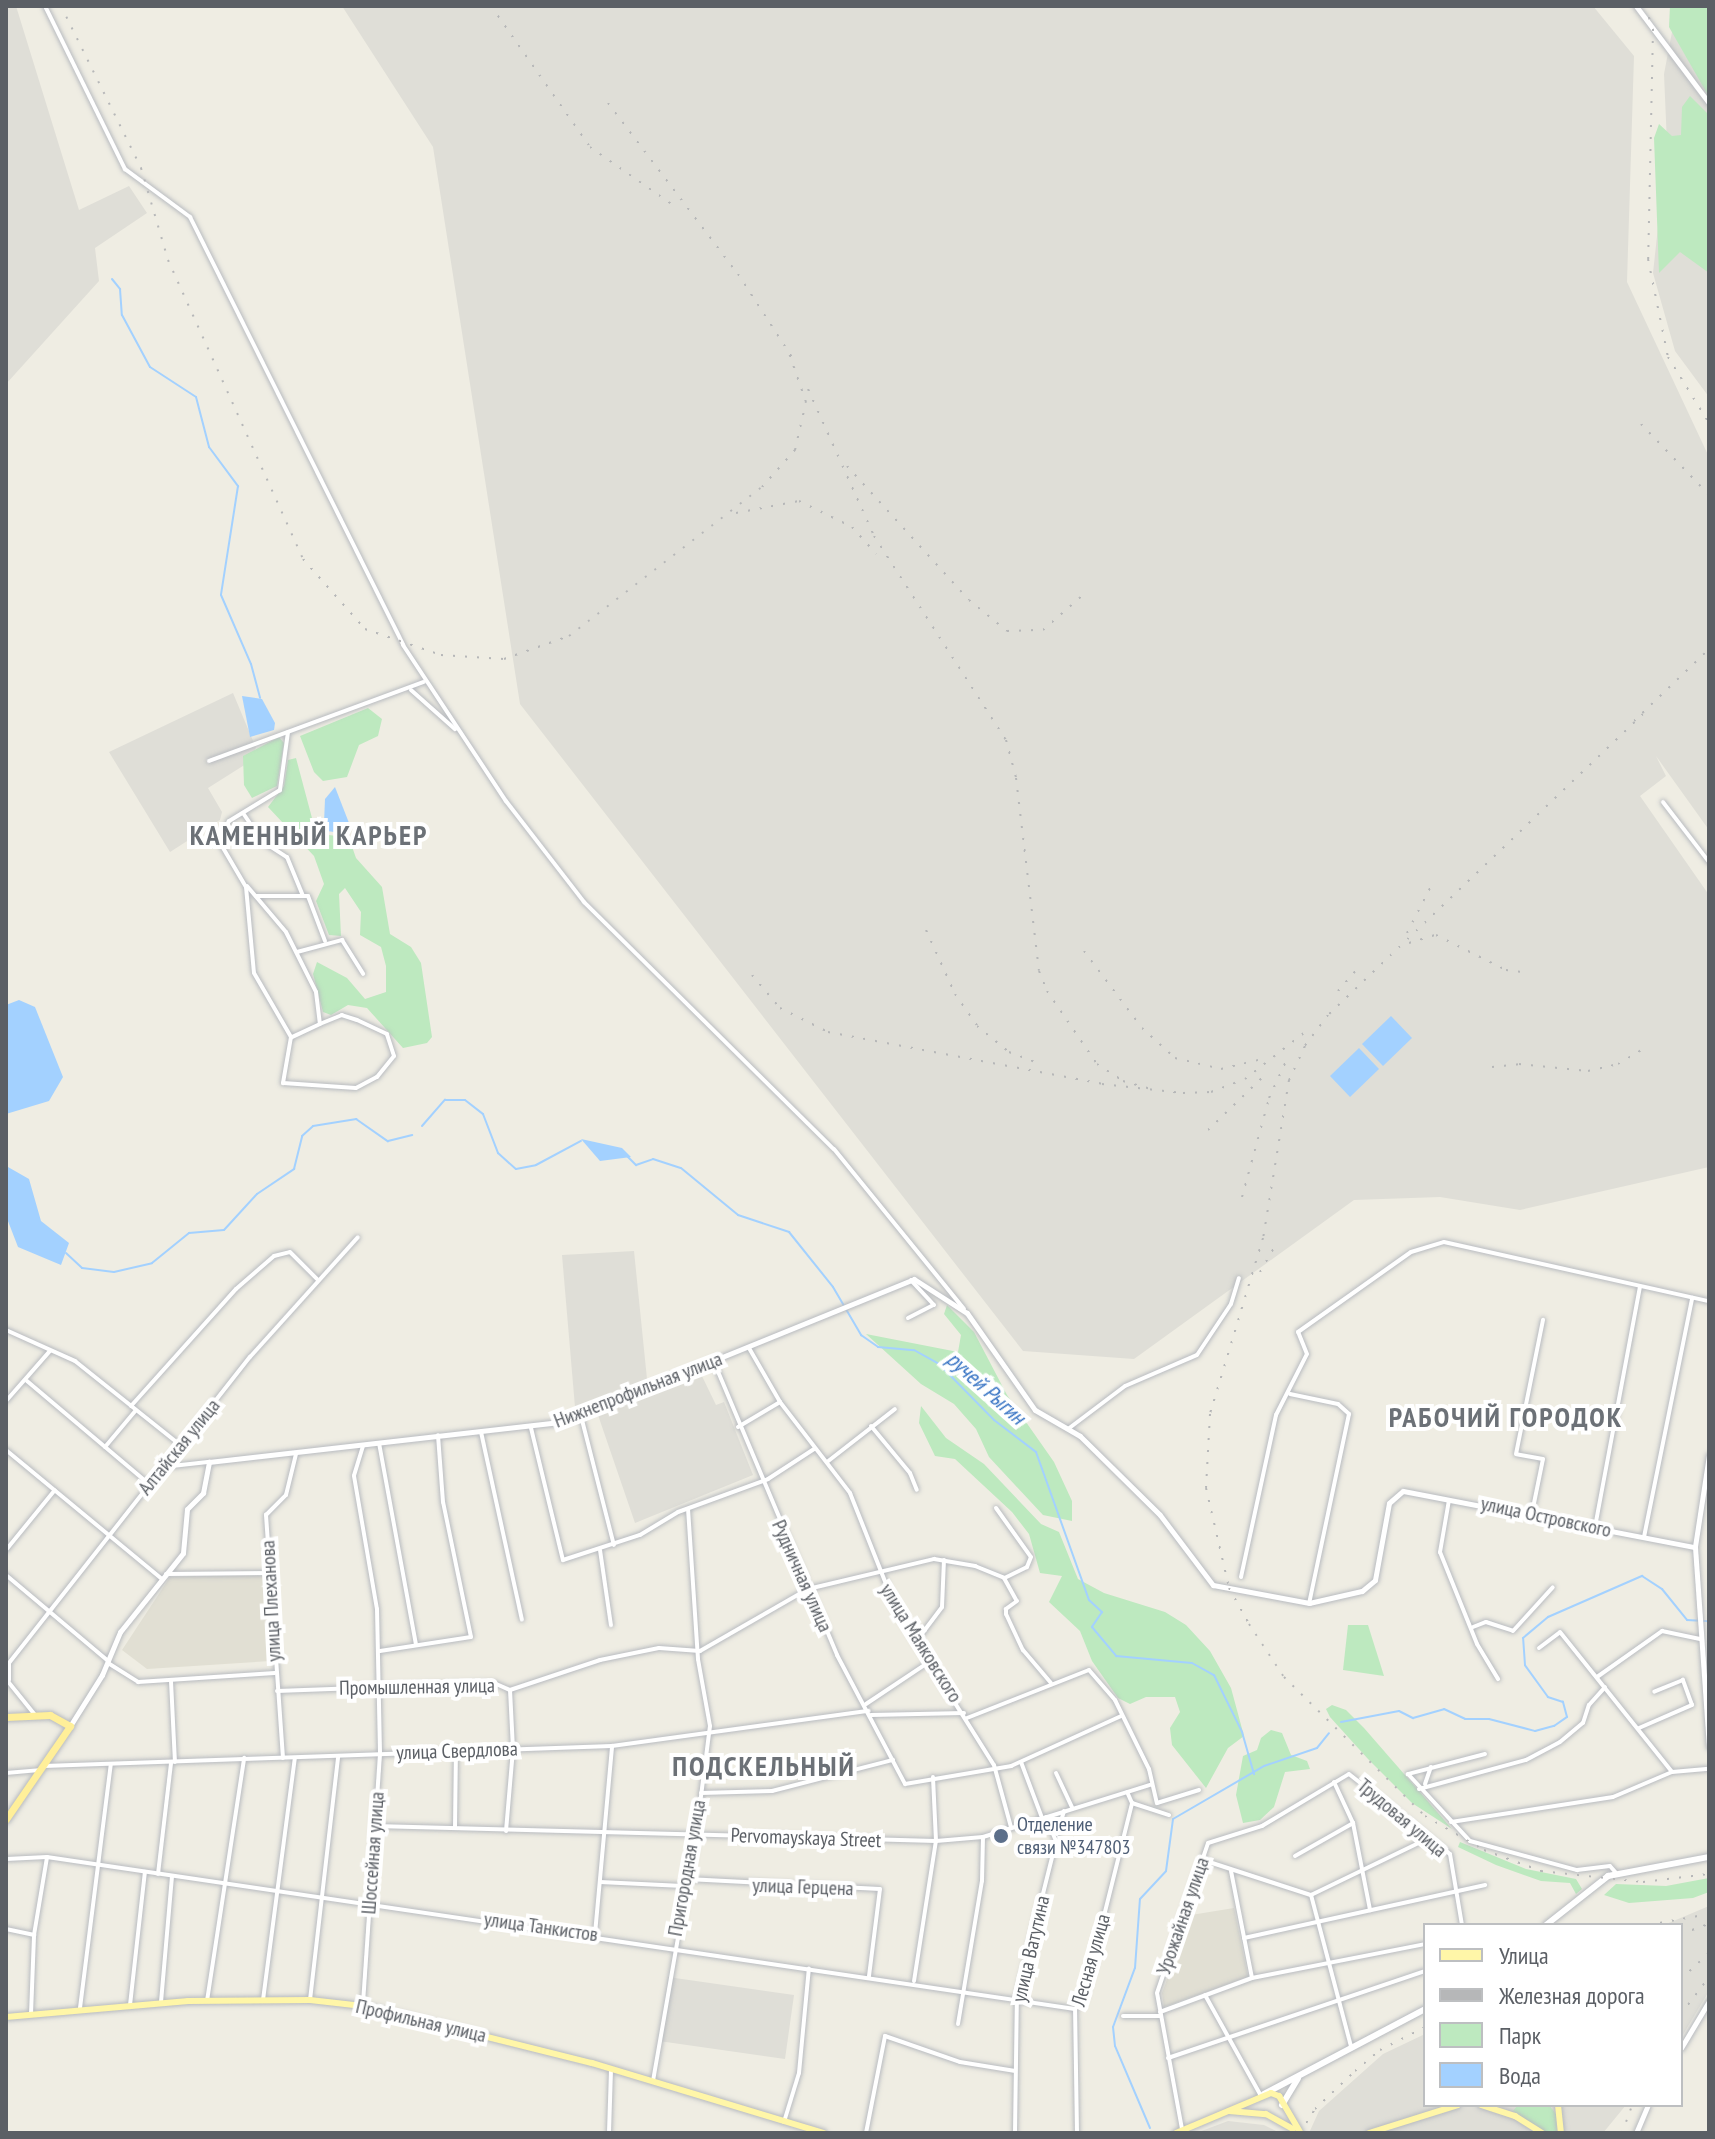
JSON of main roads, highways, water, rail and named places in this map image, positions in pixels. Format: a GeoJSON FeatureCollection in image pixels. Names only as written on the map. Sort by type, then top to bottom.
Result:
{"type":"FeatureCollection","features":[{"type":"Feature","properties":{"kind":"highway"},"geometry":{"type":"LineString","coordinates":[[6,1717],[55,1716],[70,1726],[6,1819]]}},
{"type":"Feature","properties":{"kind":"main road"},"geometry":{"type":"LineString","coordinates":[[1549,1923],[1608,1876],[1709,1857]]}},
{"type":"Feature","properties":{"kind":"main road","name":"Профильная улица"},"geometry":{"type":"LineString","coordinates":[[6,2017],[161,2002],[310,2000],[363,2006],[611,2070],[824,2133]]}},
{"type":"Feature","properties":{"kind":"main road"},"geometry":{"type":"LineString","coordinates":[[1179,2132],[1261,2096],[1423,2010]]}},
{"type":"Feature","properties":{"kind":"main road"},"geometry":{"type":"LineString","coordinates":[[1225,2112],[1277,2114],[1289,2087],[1303,2073]]}},
{"type":"Feature","properties":{"kind":"main road"},"geometry":{"type":"LineString","coordinates":[[1261,2096],[1277,2094],[1301,2132]]}},
{"type":"Feature","properties":{"kind":"main road"},"geometry":{"type":"LineString","coordinates":[[1261,2096],[1260,2106],[1266,2114],[1301,2132]]}},
{"type":"Feature","properties":{"kind":"main road"},"geometry":{"type":"LineString","coordinates":[[1369,2133],[1452,2107]]}},
{"type":"Feature","properties":{"kind":"main road"},"geometry":{"type":"LineString","coordinates":[[1558,2107],[1561,2133]]}},
{"type":"Feature","properties":{"kind":"main road"},"geometry":{"type":"LineString","coordinates":[[1510,2109],[1542,2133]]}},
{"type":"Feature","properties":{"kind":"water"},"geometry":{"type":"Polygon","coordinates":[[[242,696],[262,699],[275,723],[274,730],[250,737],[242,696]]]}},
{"type":"Feature","properties":{"kind":"water"},"geometry":{"type":"Polygon","coordinates":[[[335,787],[349,823],[341,833],[327,831],[324,823],[325,799],[335,787]]]}},
{"type":"Feature","properties":{"kind":"water"},"geometry":{"type":"Polygon","coordinates":[[[19,1000],[35,1007],[63,1077],[49,1101],[6,1114],[6,1005],[19,1000]]]}},
{"type":"Feature","properties":{"kind":"water"},"geometry":{"type":"Polygon","coordinates":[[[1391,1016],[1412,1038],[1383,1066],[1362,1044],[1391,1016]]]}},
{"type":"Feature","properties":{"kind":"water"},"geometry":{"type":"Polygon","coordinates":[[[1359,1048],[1379,1069],[1350,1097],[1330,1076],[1359,1048]]]}},
{"type":"Feature","properties":{"kind":"water"},"geometry":{"type":"Polygon","coordinates":[[[581,1139],[622,1148],[631,1157],[600,1161],[581,1139]]]}},
{"type":"Feature","properties":{"kind":"water"},"geometry":{"type":"Polygon","coordinates":[[[8,1167],[29,1179],[41,1221],[69,1243],[61,1265],[18,1247],[6,1216],[8,1167]]]}},
{"type":"Feature","properties":{"kind":"waterway"},"geometry":{"type":"LineString","coordinates":[[112,279],[120,289],[122,315],[150,367],[196,397],[209,447],[238,486],[221,595],[251,664],[260,698]]}},
{"type":"Feature","properties":{"kind":"waterway","name":"ручей Рыгин"},"geometry":{"type":"LineString","coordinates":[[422,1126],[445,1100],[465,1100],[483,1114],[498,1153],[516,1169],[536,1165],[581,1141]]}},
{"type":"Feature","properties":{"kind":"waterway","name":"ручей Рыгин"},"geometry":{"type":"LineString","coordinates":[[66,1253],[82,1268],[114,1272],[152,1263],[189,1233],[224,1230],[257,1194],[294,1169],[302,1136],[313,1126],[356,1119],[388,1141],[412,1135]]}},
{"type":"Feature","properties":{"kind":"waterway","name":"ручей Рыгин"},"geometry":{"type":"LineString","coordinates":[[627,1156],[636,1165],[653,1159],[681,1168],[738,1215],[789,1232],[833,1287],[861,1335],[878,1347],[914,1350],[939,1364],[994,1420],[1036,1452],[1089,1600],[1102,1612],[1092,1627],[1116,1656],[1192,1663],[1214,1675],[1242,1732],[1254,1774]]}},
{"type":"Feature","properties":{"kind":"waterway","name":"ручей Рыгин"},"geometry":{"type":"LineString","coordinates":[[1341,1722],[1399,1711],[1413,1718],[1444,1709],[1465,1719],[1489,1719],[1535,1731],[1554,1726],[1567,1717],[1563,1702],[1548,1697],[1525,1665],[1523,1638],[1548,1617],[1642,1576],[1662,1589],[1687,1620],[1709,1621]]}},
{"type":"Feature","properties":{"kind":"waterway","name":"ручей Рыгин"},"geometry":{"type":"LineString","coordinates":[[1150,2128],[1115,2046],[1113,2027],[1135,1968],[1140,1899],[1166,1871],[1173,1819],[1264,1766],[1317,1748],[1329,1733]]}},
{"type":"Feature","properties":{"kind":"railway"},"geometry":{"type":"LineString","coordinates":[[61,6],[141,168],[168,260],[303,559],[365,629],[441,655],[504,659],[569,636],[762,487],[795,450],[806,402],[787,347]]}},
{"type":"Feature","properties":{"kind":"railway"},"geometry":{"type":"LineString","coordinates":[[491,6],[590,147],[677,208]]}},
{"type":"Feature","properties":{"kind":"railway"},"geometry":{"type":"LineString","coordinates":[[1645,6],[1653,29],[1648,259],[1668,357],[1709,423]]}},
{"type":"Feature","properties":{"kind":"railway"},"geometry":{"type":"LineString","coordinates":[[608,103],[738,274],[792,357]]}},
{"type":"Feature","properties":{"kind":"railway"},"geometry":{"type":"LineString","coordinates":[[808,389],[874,536],[1006,740],[1016,778],[1039,971],[1047,991],[1097,1064],[1123,1081],[1151,1089]]}},
{"type":"Feature","properties":{"kind":"railway"},"geometry":{"type":"LineString","coordinates":[[1641,424],[1709,495]]}},
{"type":"Feature","properties":{"kind":"railway"},"geometry":{"type":"LineString","coordinates":[[847,466],[969,600],[1007,631],[1043,630],[1084,594]]}},
{"type":"Feature","properties":{"kind":"railway"},"geometry":{"type":"LineString","coordinates":[[736,513],[799,501],[852,527],[876,554]]}},
{"type":"Feature","properties":{"kind":"railway"},"geometry":{"type":"LineString","coordinates":[[1634,721],[1709,649]]}},
{"type":"Feature","properties":{"kind":"railway"},"geometry":{"type":"LineString","coordinates":[[1643,714],[1328,1015],[1305,1046],[1289,1080],[1263,1238],[1210,1414],[1206,1488],[1229,1588],[1284,1677],[1425,1816],[1484,1850],[1541,1871],[1643,1882],[1709,1874]]}},
{"type":"Feature","properties":{"kind":"railway"},"geometry":{"type":"LineString","coordinates":[[1407,933],[1430,888]]}},
{"type":"Feature","properties":{"kind":"railway"},"geometry":{"type":"LineString","coordinates":[[926,930],[955,994],[977,1026],[1009,1052],[1040,1064]]}},
{"type":"Feature","properties":{"kind":"railway"},"geometry":{"type":"LineString","coordinates":[[1409,943],[1436,935],[1506,970],[1529,973]]}},
{"type":"Feature","properties":{"kind":"railway"},"geometry":{"type":"LineString","coordinates":[[1084,951],[1142,1028],[1175,1058],[1221,1069],[1266,1058]]}},
{"type":"Feature","properties":{"kind":"railway"},"geometry":{"type":"LineString","coordinates":[[1338,991],[1359,967]]}},
{"type":"Feature","properties":{"kind":"railway"},"geometry":{"type":"LineString","coordinates":[[752,975],[780,1008],[828,1032],[1102,1084],[1183,1093],[1211,1092],[1245,1079],[1309,1029]]}},
{"type":"Feature","properties":{"kind":"railway"},"geometry":{"type":"LineString","coordinates":[[1492,1067],[1519,1064],[1588,1071],[1618,1064],[1643,1049]]}},
{"type":"Feature","properties":{"kind":"railway"},"geometry":{"type":"LineString","coordinates":[[1242,1197],[1269,1098],[1287,1059]]}},
{"type":"Feature","properties":{"kind":"railway"},"geometry":{"type":"LineString","coordinates":[[1208,1130],[1264,1076]]}},
{"type":"Feature","properties":{"kind":"railway"},"geometry":{"type":"LineString","coordinates":[[1260,1272],[1274,1248]]}},
{"type":"Feature","properties":{"kind":"railway"},"geometry":{"type":"LineString","coordinates":[[1659,1923],[1709,1914]]}},
{"type":"Feature","properties":{"kind":"railway"},"geometry":{"type":"LineString","coordinates":[[1683,1933],[1709,1924]]}},
{"type":"Feature","properties":{"kind":"railway"},"geometry":{"type":"LineString","coordinates":[[1683,1977],[1709,1953]]}},
{"type":"Feature","properties":{"kind":"railway"},"geometry":{"type":"LineString","coordinates":[[1683,2011],[1709,1977]]}},
{"type":"Feature","properties":{"kind":"railway"},"geometry":{"type":"LineString","coordinates":[[1300,2133],[1315,2109],[1355,2071],[1380,2050],[1423,2028]]}},
{"type":"Feature","properties":{"kind":"railway"},"geometry":{"type":"LineString","coordinates":[[1622,2133],[1631,2107]]}},
{"type":"Feature","properties":{"kind":"place","name":"Отделение связи №347803"},"geometry":{"type":"Point","coordinates":[1001,1836]}},
{"type":"Feature","properties":{"kind":"district","name":"КАМЕННЫЙ КАРЬЕР"},"geometry":{"type":"Point","coordinates":[309,835]}},
{"type":"Feature","properties":{"kind":"district","name":"РАБОЧИЙ ГОРОДОК"},"geometry":{"type":"Point","coordinates":[1506,1417]}},
{"type":"Feature","properties":{"kind":"district","name":"ПОДСКЕЛЬНЫЙ"},"geometry":{"type":"Point","coordinates":[764,1766]}}]}
